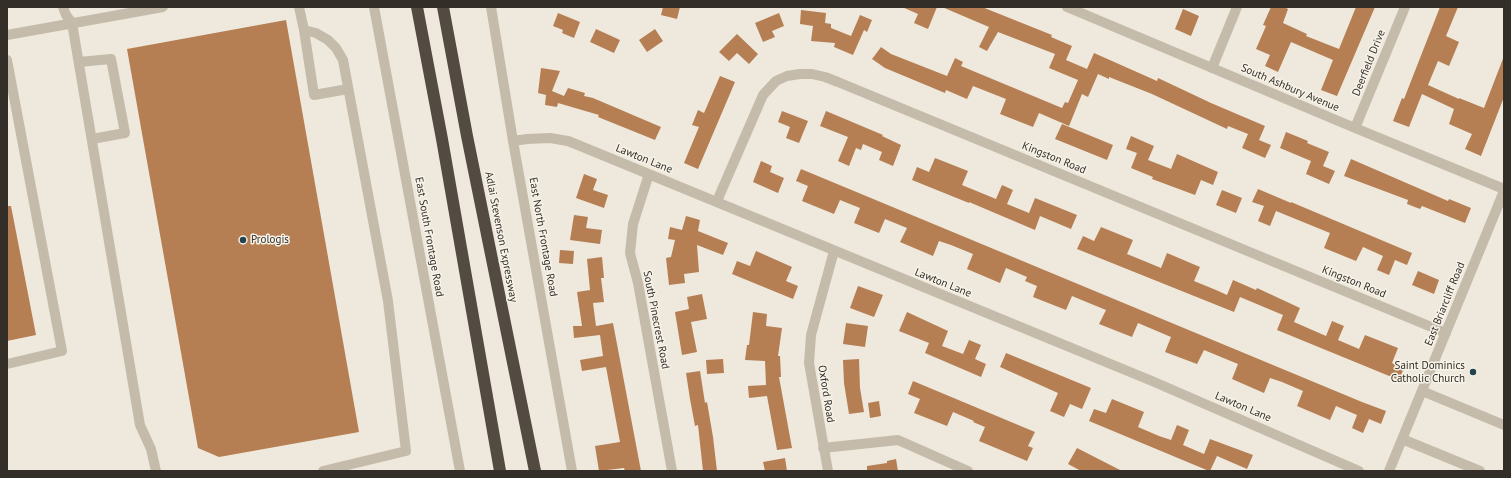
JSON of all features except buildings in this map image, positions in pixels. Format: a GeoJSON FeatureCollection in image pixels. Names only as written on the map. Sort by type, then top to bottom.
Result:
{"type":"FeatureCollection","features":[{"type":"Feature","properties":{"kind":"highway"},"geometry":{"type":"LineString","coordinates":[[417,7],[500,471]]}},
{"type":"Feature","properties":{"kind":"highway","name":"Adlai Stevenson Expressway"},"geometry":{"type":"LineString","coordinates":[[443,7],[467,136],[535,471]]}},
{"type":"Feature","properties":{"kind":"street"},"geometry":{"type":"LineString","coordinates":[[63,7],[66,15],[72,23],[140,425],[151,449],[156,471]]}},
{"type":"Feature","properties":{"kind":"street"},"geometry":{"type":"LineString","coordinates":[[7,34],[163,7]]}},
{"type":"Feature","properties":{"kind":"street"},"geometry":{"type":"LineString","coordinates":[[299,7],[314,95],[348,89]]}},
{"type":"Feature","properties":{"kind":"street","name":"East South Frontage Road"},"geometry":{"type":"LineString","coordinates":[[374,7],[460,471]]}},
{"type":"Feature","properties":{"kind":"street","name":"East North Frontage Road"},"geometry":{"type":"LineString","coordinates":[[491,7],[513,141],[572,471]]}},
{"type":"Feature","properties":{"kind":"street","name":"South Ashbury Avenue"},"geometry":{"type":"LineString","coordinates":[[1067,7],[1504,190]]}},
{"type":"Feature","properties":{"kind":"street"},"geometry":{"type":"LineString","coordinates":[[1212,68],[1237,7]]}},
{"type":"Feature","properties":{"kind":"street","name":"Deerfield Drive"},"geometry":{"type":"LineString","coordinates":[[1355,128],[1405,7]]}},
{"type":"Feature","properties":{"kind":"street"},"geometry":{"type":"LineString","coordinates":[[304,30],[316,33],[328,40],[336,48],[343,60],[388,301],[406,451],[323,471]]}},
{"type":"Feature","properties":{"kind":"street"},"geometry":{"type":"LineString","coordinates":[[79,62],[111,59],[125,133],[92,139]]}},
{"type":"Feature","properties":{"kind":"street"},"geometry":{"type":"LineString","coordinates":[[7,60],[62,351],[7,364]]}},
{"type":"Feature","properties":{"kind":"street","name":"Kingston Road"},"geometry":{"type":"LineString","coordinates":[[717,201],[763,95],[776,81],[787,76],[812,74],[838,82],[1446,333]]}},
{"type":"Feature","properties":{"kind":"street","name":"Lawton Lane"},"geometry":{"type":"LineString","coordinates":[[513,141],[550,138],[568,141],[1152,381],[1360,471]]}},
{"type":"Feature","properties":{"kind":"street","name":"South Pinecrest Road"},"geometry":{"type":"LineString","coordinates":[[649,174],[633,224],[630,254],[638,283],[672,471]]}},
{"type":"Feature","properties":{"kind":"street","name":"East Briarcliff Road"},"geometry":{"type":"LineString","coordinates":[[1389,471],[1504,190]]}},
{"type":"Feature","properties":{"kind":"street","name":"Oxford Road"},"geometry":{"type":"LineString","coordinates":[[828,471],[809,363],[811,335],[834,251]]}},
{"type":"Feature","properties":{"kind":"street"},"geometry":{"type":"LineString","coordinates":[[1422,391],[1504,425]]}},
{"type":"Feature","properties":{"kind":"street"},"geometry":{"type":"LineString","coordinates":[[1402,439],[1480,471]]}},
{"type":"Feature","properties":{"kind":"street"},"geometry":{"type":"LineString","coordinates":[[823,448],[898,440],[968,471]]}},
{"type":"Feature","properties":{"kind":"place","name":"Prologis"},"geometry":{"type":"Point","coordinates":[243,240]}},
{"type":"Feature","properties":{"kind":"place","name":"Saint Dominics Catholic Church"},"geometry":{"type":"Point","coordinates":[1473,372]}}]}
